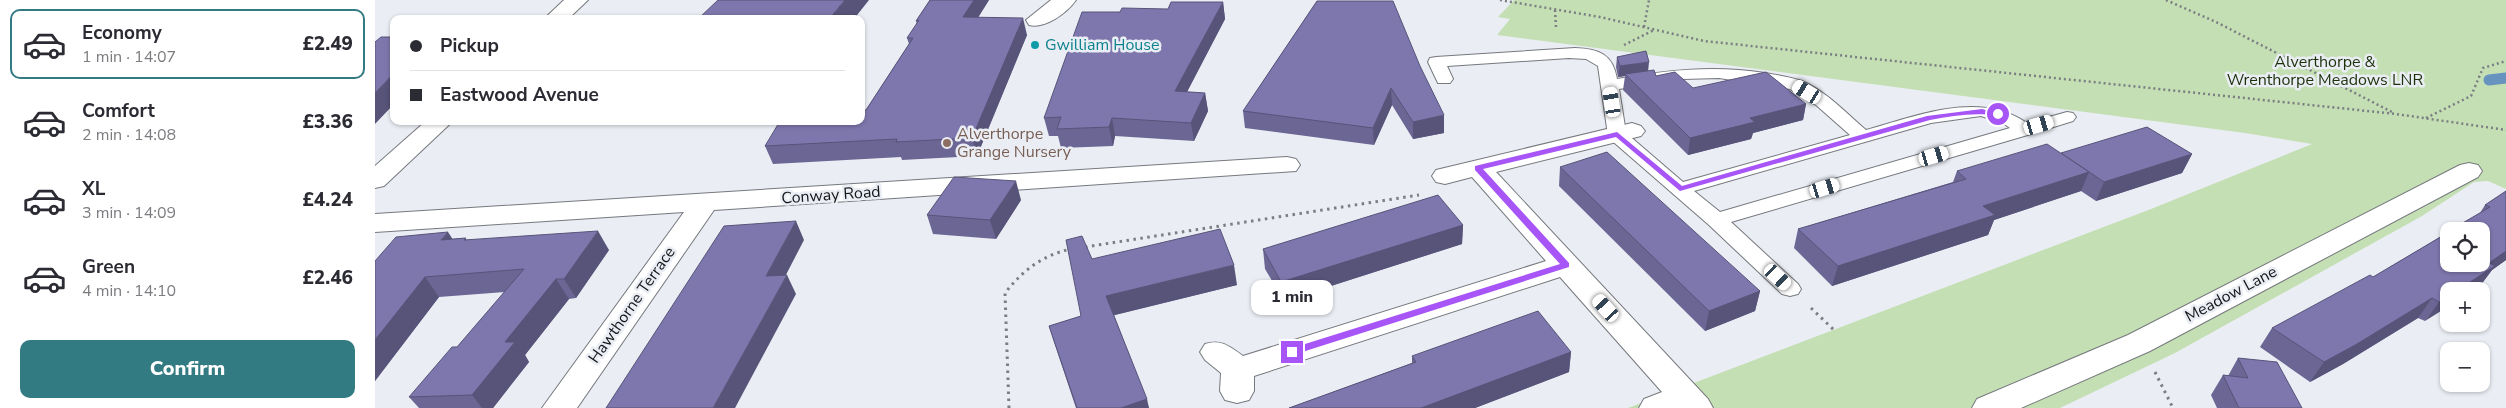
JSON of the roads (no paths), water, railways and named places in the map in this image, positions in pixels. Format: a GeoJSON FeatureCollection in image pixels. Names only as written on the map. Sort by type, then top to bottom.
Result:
{"type":"FeatureCollection","features":[{"type":"Feature","properties":{"kind":"street"},"geometry":{"type":"LineString","coordinates":[[560,15],[577,0]]}},
{"type":"Feature","properties":{"kind":"street"},"geometry":{"type":"LineString","coordinates":[[1037,20],[1065,0]]}},
{"type":"Feature","properties":{"kind":"street"},"geometry":{"type":"LineString","coordinates":[[375,180],[437,125]]}},
{"type":"Feature","properties":{"kind":"street"},"geometry":{"type":"LineString","coordinates":[[1445,176],[1625,133]]}},
{"type":"Feature","properties":{"kind":"street","name":"Conway Road"},"geometry":{"type":"LineString","coordinates":[[375,223],[1287,165]]}},
{"type":"Feature","properties":{"kind":"street"},"geometry":{"type":"LineString","coordinates":[[1478,168],[1691,402]]}},
{"type":"Feature","properties":{"kind":"street","name":"Meadow Lane"},"geometry":{"type":"LineString","coordinates":[[1998,407],[2139,343],[2469,171]]}},
{"type":"Feature","properties":{"kind":"street","name":"Hawthorne Terrace"},"geometry":{"type":"LineString","coordinates":[[559,408],[705,203]]}},
{"type":"Feature","properties":{"kind":"street"},"geometry":{"type":"LineString","coordinates":[[1230,371],[1566,265]]}},
{"type":"Feature","properties":{"kind":"street"},"geometry":{"type":"LineString","coordinates":[[1655,408],[1691,402]]}},
{"type":"Feature","properties":{"kind":"lane"},"geometry":{"type":"LineString","coordinates":[[1443,79],[1436,62],[1581,53],[1598,57],[1606,65],[1609,86],[1625,133],[1680,189],[1790,289]]}},
{"type":"Feature","properties":{"kind":"lane"},"geometry":{"type":"LineString","coordinates":[[1609,86],[1687,72],[1743,74],[1773,80],[1796,86],[1818,98],[1863,137]]}},
{"type":"Feature","properties":{"kind":"lane"},"geometry":{"type":"LineString","coordinates":[[1680,189],[1929,118],[1982,112],[2009,119],[2025,130]]}},
{"type":"Feature","properties":{"kind":"lane"},"geometry":{"type":"LineString","coordinates":[[1716,220],[2067,117]]}},
{"type":"Feature","properties":{"kind":"waterway"},"geometry":{"type":"LineString","coordinates":[[2489,80],[2506,78]]}},
{"type":"Feature","properties":{"kind":"place","name":"Gwilliam House"},"geometry":{"type":"Point","coordinates":[1035,45]}},
{"type":"Feature","properties":{"kind":"place","name":"Alverthorpe Grange Nursery"},"geometry":{"type":"Point","coordinates":[947,143]}},
{"type":"Feature","properties":{"kind":"park label","name":"Alverthorpe & Wrenthorpe Meadows LNR"},"geometry":{"type":"Point","coordinates":[2325,71]}}]}
